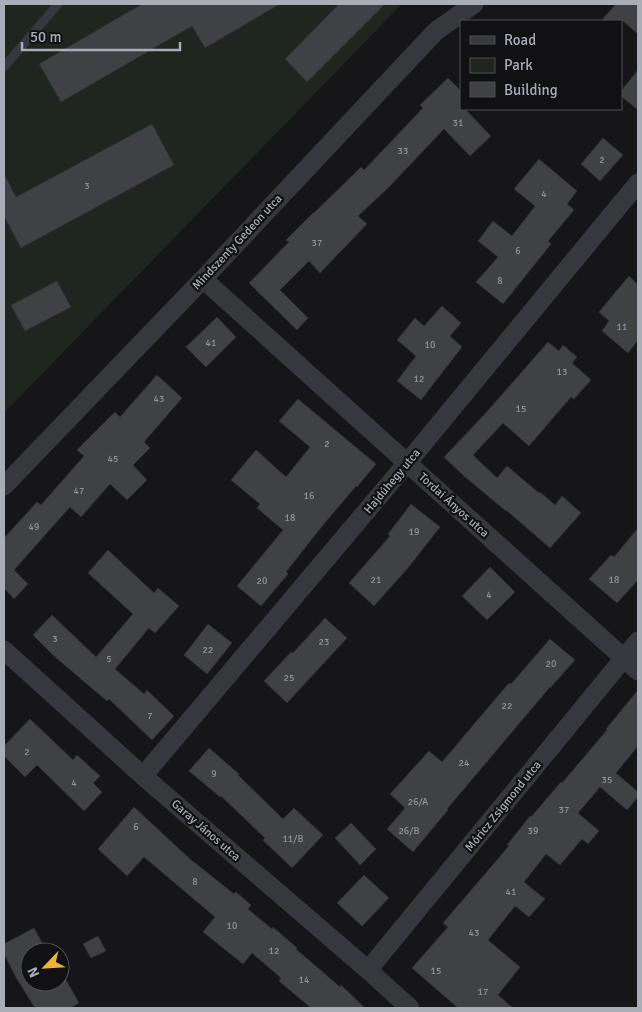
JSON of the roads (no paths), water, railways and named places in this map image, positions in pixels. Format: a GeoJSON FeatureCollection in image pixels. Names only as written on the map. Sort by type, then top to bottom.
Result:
{"type":"FeatureCollection","features":[{"type":"Feature","properties":{"kind":"street","name":"Mindszenty Gedeon utca"},"geometry":{"type":"LineString","coordinates":[[4,486],[436,32],[474,4]]}},
{"type":"Feature","properties":{"kind":"street","name":"Hajdúhegy utca"},"geometry":{"type":"LineString","coordinates":[[143,776],[408,463],[638,183]]}},
{"type":"Feature","properties":{"kind":"street","name":"Tordai Ányos utca"},"geometry":{"type":"LineString","coordinates":[[203,279],[638,671]]}},
{"type":"Feature","properties":{"kind":"street","name":"Móricz Zsigmond utca"},"geometry":{"type":"LineString","coordinates":[[368,970],[638,641]]}},
{"type":"Feature","properties":{"kind":"street","name":"Garay János utca"},"geometry":{"type":"LineString","coordinates":[[4,650],[143,776],[410,1008]]}},
{"type":"Feature","properties":{"kind":"lane"},"geometry":{"type":"LineString","coordinates":[[4,67],[58,4]]}}]}
